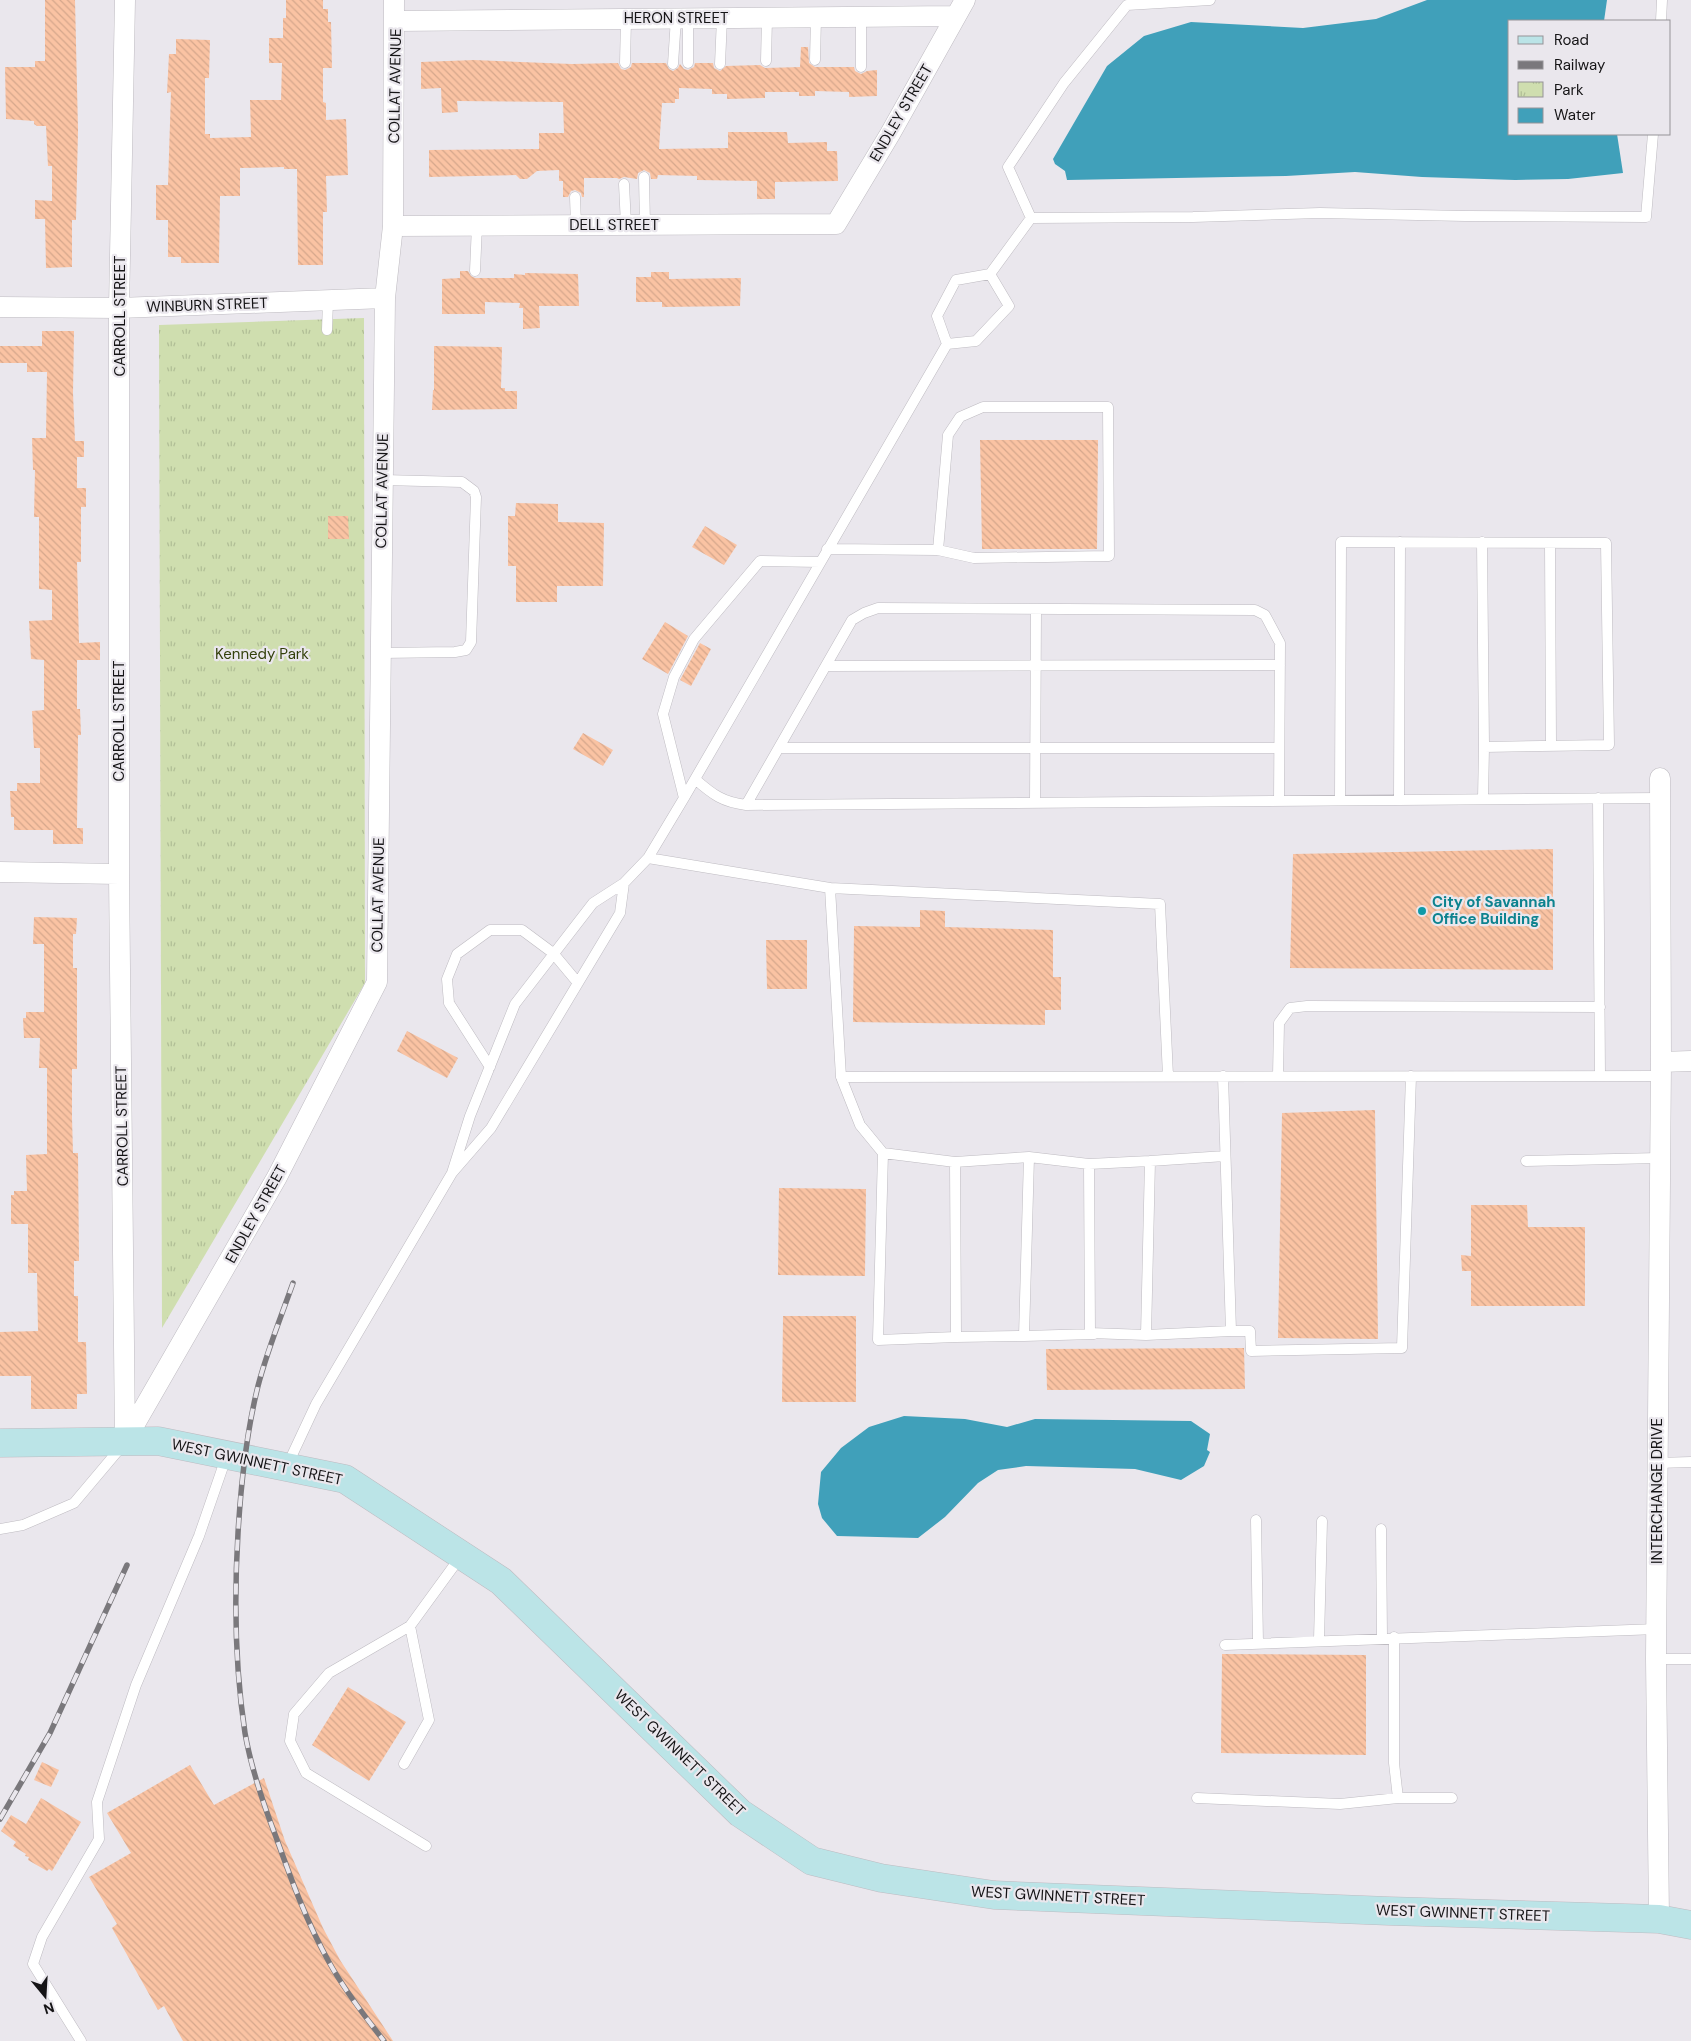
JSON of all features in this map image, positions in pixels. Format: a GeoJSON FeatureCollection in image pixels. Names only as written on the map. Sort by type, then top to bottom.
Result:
{"type":"FeatureCollection","features":[{"type":"Feature","properties":{"kind":"main road","name":"WEST GWINNETT STREET"},"geometry":{"type":"LineString","coordinates":[[0,1443],[158,1441],[345,1479],[501,1581],[740,1813],[812,1861],[881,1878],[994,1895],[1389,1912],[1659,1919],[1691,1925]]}},
{"type":"Feature","properties":{"kind":"street","name":"CARROLL STREET"},"geometry":{"type":"LineString","coordinates":[[125,0],[119,308],[120,874],[126,1441]]}},
{"type":"Feature","properties":{"kind":"street","name":"COLLAT AVENUE"},"geometry":{"type":"LineString","coordinates":[[377,982],[385,298],[393,226],[394,0]]}},
{"type":"Feature","properties":{"kind":"street","name":"HERON STREET"},"geometry":{"type":"LineString","coordinates":[[395,21],[861,17],[961,8]]}},
{"type":"Feature","properties":{"kind":"street","name":"ENDLEY STREET"},"geometry":{"type":"LineString","coordinates":[[836,224],[895,126],[961,8]]}},
{"type":"Feature","properties":{"kind":"street","name":"DELL STREET"},"geometry":{"type":"LineString","coordinates":[[393,226],[836,224]]}},
{"type":"Feature","properties":{"kind":"street","name":"WINBURN STREET"},"geometry":{"type":"LineString","coordinates":[[0,307],[119,308],[385,298]]}},
{"type":"Feature","properties":{"kind":"street","name":"INTERCHANGE DRIVE"},"geometry":{"type":"LineString","coordinates":[[1659,1919],[1656,1659],[1660,778]]}},
{"type":"Feature","properties":{"kind":"street"},"geometry":{"type":"LineString","coordinates":[[0,872],[120,874]]}},
{"type":"Feature","properties":{"kind":"street","name":"ENDLEY STREET"},"geometry":{"type":"LineString","coordinates":[[126,1441],[277,1177],[377,982]]}},
{"type":"Feature","properties":{"kind":"street"},"geometry":{"type":"LineString","coordinates":[[1660,1069],[1691,1061]]}},
{"type":"Feature","properties":{"kind":"lane"},"geometry":{"type":"LineString","coordinates":[[1032,218],[1008,167],[1064,83],[1127,5],[1210,0]]}},
{"type":"Feature","properties":{"kind":"lane"},"geometry":{"type":"LineString","coordinates":[[1661,20],[1662,0]]}},
{"type":"Feature","properties":{"kind":"lane"},"geometry":{"type":"LineString","coordinates":[[815,60],[816,17]]}},
{"type":"Feature","properties":{"kind":"lane"},"geometry":{"type":"LineString","coordinates":[[861,17],[861,67]]}},
{"type":"Feature","properties":{"kind":"lane"},"geometry":{"type":"LineString","coordinates":[[682,18],[688,63]]}},
{"type":"Feature","properties":{"kind":"lane"},"geometry":{"type":"LineString","coordinates":[[673,64],[682,18]]}},
{"type":"Feature","properties":{"kind":"lane"},"geometry":{"type":"LineString","coordinates":[[720,64],[722,18]]}},
{"type":"Feature","properties":{"kind":"lane"},"geometry":{"type":"LineString","coordinates":[[766,61],[767,18]]}},
{"type":"Feature","properties":{"kind":"lane"},"geometry":{"type":"LineString","coordinates":[[625,63],[626,19]]}},
{"type":"Feature","properties":{"kind":"lane"},"geometry":{"type":"LineString","coordinates":[[1032,218],[1193,217],[1320,213],[1465,216],[1646,216],[1653,135]]}},
{"type":"Feature","properties":{"kind":"lane"},"geometry":{"type":"LineString","coordinates":[[635,225],[644,177]]}},
{"type":"Feature","properties":{"kind":"lane"},"geometry":{"type":"LineString","coordinates":[[624,184],[635,225]]}},
{"type":"Feature","properties":{"kind":"lane"},"geometry":{"type":"LineString","coordinates":[[575,197],[576,225]]}},
{"type":"Feature","properties":{"kind":"lane"},"geometry":{"type":"LineString","coordinates":[[452,1173],[470,1116],[514,1004],[592,903],[624,883],[648,858],[946,344],[936,316],[956,280],[990,274],[1032,218]]}},
{"type":"Feature","properties":{"kind":"lane"},"geometry":{"type":"LineString","coordinates":[[475,271],[477,225]]}},
{"type":"Feature","properties":{"kind":"lane"},"geometry":{"type":"LineString","coordinates":[[946,344],[976,341],[1010,306],[990,274]]}},
{"type":"Feature","properties":{"kind":"lane"},"geometry":{"type":"LineString","coordinates":[[327,330],[328,300]]}},
{"type":"Feature","properties":{"kind":"lane"},"geometry":{"type":"LineString","coordinates":[[827,549],[938,550],[974,558],[1109,556],[1108,407],[983,407],[960,417],[948,435],[938,550]]}},
{"type":"Feature","properties":{"kind":"lane"},"geometry":{"type":"LineString","coordinates":[[380,654],[455,652],[466,650],[471,642],[476,497],[474,491],[462,482],[382,480]]}},
{"type":"Feature","properties":{"kind":"lane"},"geometry":{"type":"LineString","coordinates":[[1340,800],[1341,542],[1606,543],[1609,745],[1484,747]]}},
{"type":"Feature","properties":{"kind":"lane"},"geometry":{"type":"LineString","coordinates":[[1399,800],[1400,542]]}},
{"type":"Feature","properties":{"kind":"lane"},"geometry":{"type":"LineString","coordinates":[[1482,542],[1484,799]]}},
{"type":"Feature","properties":{"kind":"lane"},"geometry":{"type":"LineString","coordinates":[[1550,543],[1551,746]]}},
{"type":"Feature","properties":{"kind":"lane"},"geometry":{"type":"LineString","coordinates":[[684,798],[663,714],[674,677],[694,640],[760,561],[820,562]]}},
{"type":"Feature","properties":{"kind":"lane"},"geometry":{"type":"LineString","coordinates":[[746,805],[852,620],[878,608],[1255,610],[1266,615],[1280,643],[1279,801]]}},
{"type":"Feature","properties":{"kind":"lane"},"geometry":{"type":"LineString","coordinates":[[1035,803],[1036,609]]}},
{"type":"Feature","properties":{"kind":"lane"},"geometry":{"type":"LineString","coordinates":[[826,666],[1280,665]]}},
{"type":"Feature","properties":{"kind":"lane"},"geometry":{"type":"LineString","coordinates":[[779,748],[1279,748]]}},
{"type":"Feature","properties":{"kind":"lane"},"geometry":{"type":"LineString","coordinates":[[695,779],[713,796],[732,803],[746,805],[1660,798]]}},
{"type":"Feature","properties":{"kind":"lane"},"geometry":{"type":"LineString","coordinates":[[1598,798],[1600,1076]]}},
{"type":"Feature","properties":{"kind":"lane"},"geometry":{"type":"LineString","coordinates":[[648,858],[830,888],[1160,904],[1168,1076]]}},
{"type":"Feature","properties":{"kind":"lane"},"geometry":{"type":"LineString","coordinates":[[286,1467],[316,1404],[452,1173],[491,1128],[620,914],[624,883]]}},
{"type":"Feature","properties":{"kind":"lane"},"geometry":{"type":"LineString","coordinates":[[830,888],[841,1077],[860,1125],[883,1153],[878,1340],[1250,1331],[1251,1351],[1402,1348],[1411,1076]]}},
{"type":"Feature","properties":{"kind":"lane"},"geometry":{"type":"LineString","coordinates":[[490,1066],[449,1003],[447,979],[457,954],[490,930],[522,930],[553,953],[578,983]]}},
{"type":"Feature","properties":{"kind":"lane"},"geometry":{"type":"LineString","coordinates":[[1278,1076],[1279,1023],[1290,1008],[1307,1006],[1600,1007]]}},
{"type":"Feature","properties":{"kind":"lane"},"geometry":{"type":"LineString","coordinates":[[841,1077],[1600,1076],[1660,1069]]}},
{"type":"Feature","properties":{"kind":"lane"},"geometry":{"type":"LineString","coordinates":[[1223,1076],[1230,1332]]}},
{"type":"Feature","properties":{"kind":"lane"},"geometry":{"type":"LineString","coordinates":[[883,1153],[955,1162],[1029,1157],[1089,1164],[1225,1156]]}},
{"type":"Feature","properties":{"kind":"lane"},"geometry":{"type":"LineString","coordinates":[[1024,1336],[1029,1157]]}},
{"type":"Feature","properties":{"kind":"lane"},"geometry":{"type":"LineString","coordinates":[[1526,1160],[1659,1158]]}},
{"type":"Feature","properties":{"kind":"lane"},"geometry":{"type":"LineString","coordinates":[[1146,1334],[1150,1161]]}},
{"type":"Feature","properties":{"kind":"lane"},"geometry":{"type":"LineString","coordinates":[[955,1162],[956,1337]]}},
{"type":"Feature","properties":{"kind":"lane"},"geometry":{"type":"LineString","coordinates":[[1089,1164],[1090,1333],[1094,1334]]}},
{"type":"Feature","properties":{"kind":"lane"},"geometry":{"type":"LineString","coordinates":[[0,1529],[23,1525],[74,1504],[126,1441]]}},
{"type":"Feature","properties":{"kind":"lane"},"geometry":{"type":"LineString","coordinates":[[81,2041],[33,1964],[42,1937],[99,1839],[97,1802],[132,1694],[199,1536],[228,1454]]}},
{"type":"Feature","properties":{"kind":"lane"},"geometry":{"type":"LineString","coordinates":[[1657,1463],[1691,1462]]}},
{"type":"Feature","properties":{"kind":"lane"},"geometry":{"type":"LineString","coordinates":[[1256,1520],[1258,1643]]}},
{"type":"Feature","properties":{"kind":"lane"},"geometry":{"type":"LineString","coordinates":[[1319,1640],[1322,1521]]}},
{"type":"Feature","properties":{"kind":"lane"},"geometry":{"type":"LineString","coordinates":[[1381,1529],[1382,1638]]}},
{"type":"Feature","properties":{"kind":"lane"},"geometry":{"type":"LineString","coordinates":[[426,1846],[306,1773],[290,1741],[294,1714],[329,1673],[410,1626],[462,1556]]}},
{"type":"Feature","properties":{"kind":"lane"},"geometry":{"type":"LineString","coordinates":[[404,1764],[429,1720],[410,1626]]}},
{"type":"Feature","properties":{"kind":"lane"},"geometry":{"type":"LineString","coordinates":[[1225,1644],[1657,1629]]}},
{"type":"Feature","properties":{"kind":"lane"},"geometry":{"type":"LineString","coordinates":[[1394,1637],[1394,1763],[1398,1798]]}},
{"type":"Feature","properties":{"kind":"lane"},"geometry":{"type":"LineString","coordinates":[[1656,1659],[1691,1659]]}},
{"type":"Feature","properties":{"kind":"lane"},"geometry":{"type":"LineString","coordinates":[[1196,1798],[1340,1804],[1398,1798],[1452,1798]]}},
{"type":"Feature","properties":{"kind":"green space","name":"Kennedy Park"},"geometry":{"type":"Polygon","coordinates":[[[364,318],[365,983],[162,1328],[159,325],[364,318]]]}},
{"type":"Feature","properties":{"kind":"water"},"geometry":{"type":"Polygon","coordinates":[[[1427,0],[1607,0],[1604,20],[1508,20],[1508,135],[1617,135],[1623,173],[1568,179],[1515,180],[1422,177],[1355,172],[1286,176],[1067,180],[1065,171],[1055,164],[1053,159],[1107,66],[1144,36],[1191,22],[1303,28],[1376,19],[1427,0]]]}},
{"type":"Feature","properties":{"kind":"water"},"geometry":{"type":"Polygon","coordinates":[[[904,1416],[965,1419],[1007,1427],[1035,1419],[1191,1421],[1210,1434],[1207,1450],[1210,1452],[1204,1466],[1181,1480],[1135,1469],[1026,1466],[998,1470],[978,1483],[945,1517],[918,1538],[837,1536],[822,1518],[818,1504],[821,1472],[841,1448],[869,1427],[904,1416]]]}},
{"type":"Feature","properties":{"kind":"building"},"geometry":{"type":"Polygon","coordinates":[[[45,0],[75,0],[78,130],[76,220],[72,220],[72,267],[46,268],[45,219],[35,219],[35,200],[52,201],[52,166],[48,166],[46,126],[37,126],[34,124],[34,121],[6,119],[5,67],[35,67],[35,61],[45,61],[45,0]]]}},
{"type":"Feature","properties":{"kind":"building"},"geometry":{"type":"Polygon","coordinates":[[[286,0],[323,0],[323,9],[328,9],[328,22],[331,22],[332,68],[323,68],[323,102],[326,103],[326,120],[346,119],[348,175],[326,176],[327,212],[323,212],[323,265],[298,265],[297,169],[284,169],[284,167],[240,168],[240,196],[220,196],[219,263],[181,263],[181,257],[168,257],[168,220],[156,220],[156,185],[168,185],[171,92],[167,93],[169,54],[176,54],[176,39],[210,40],[209,78],[205,78],[205,134],[210,134],[210,138],[251,137],[250,100],[281,100],[282,63],[269,63],[269,38],[283,38],[283,18],[286,18],[286,0]]]}},
{"type":"Feature","properties":{"kind":"building"},"geometry":{"type":"Polygon","coordinates":[[[801,47],[808,47],[809,63],[815,67],[854,67],[855,71],[861,74],[877,70],[877,96],[849,97],[849,92],[815,91],[815,96],[799,96],[799,92],[765,92],[765,98],[727,99],[727,94],[712,94],[712,89],[679,88],[679,99],[675,99],[675,103],[662,103],[659,149],[728,148],[728,132],[787,132],[788,143],[827,142],[827,151],[837,151],[838,181],[775,182],[775,199],[757,199],[757,181],[697,180],[697,176],[658,175],[657,179],[651,179],[650,173],[644,170],[638,173],[637,179],[624,177],[619,179],[584,178],[584,197],[575,190],[571,191],[568,197],[563,197],[563,181],[559,181],[559,170],[537,171],[527,179],[520,179],[516,175],[429,177],[429,150],[539,149],[539,133],[564,133],[563,102],[457,101],[458,112],[442,113],[441,88],[421,89],[421,62],[474,60],[572,64],[618,63],[621,69],[625,70],[631,67],[632,63],[666,63],[669,69],[673,71],[680,64],[684,69],[688,70],[694,67],[695,63],[713,63],[714,68],[720,71],[726,66],[800,67],[801,47]]]}},
{"type":"Feature","properties":{"kind":"building"},"geometry":{"type":"Polygon","coordinates":[[[460,271],[468,271],[475,278],[514,278],[514,274],[525,275],[525,273],[578,274],[579,306],[539,306],[540,328],[523,329],[523,308],[519,308],[520,303],[485,302],[485,314],[442,314],[442,279],[460,278],[460,271]]]}},
{"type":"Feature","properties":{"kind":"building"},"geometry":{"type":"Polygon","coordinates":[[[651,272],[669,272],[669,279],[741,278],[740,306],[662,307],[662,302],[636,302],[636,277],[651,277],[651,272]]]}},
{"type":"Feature","properties":{"kind":"building"},"geometry":{"type":"Polygon","coordinates":[[[42,331],[74,331],[73,393],[75,441],[84,441],[84,457],[77,457],[77,488],[86,488],[86,507],[81,507],[81,562],[77,562],[79,643],[100,642],[100,660],[77,660],[77,709],[80,709],[81,735],[78,735],[77,828],[83,828],[83,844],[53,844],[53,830],[14,830],[14,817],[11,817],[10,791],[17,791],[17,783],[40,783],[40,748],[34,748],[32,711],[44,710],[44,660],[31,659],[29,621],[52,620],[52,590],[39,589],[39,517],[34,517],[35,470],[33,470],[32,438],[46,438],[47,372],[27,372],[27,363],[0,363],[0,346],[42,346],[42,331]]]}},
{"type":"Feature","properties":{"kind":"building"},"geometry":{"type":"Polygon","coordinates":[[[434,346],[502,347],[501,388],[505,388],[505,391],[517,391],[517,409],[432,410],[434,346]]]}},
{"type":"Feature","properties":{"kind":"building"},"geometry":{"type":"Polygon","coordinates":[[[980,440],[1098,440],[1097,549],[982,549],[980,440]]]}},
{"type":"Feature","properties":{"kind":"building"},"geometry":{"type":"Polygon","coordinates":[[[516,503],[558,504],[558,522],[604,523],[603,586],[557,586],[557,602],[516,602],[516,566],[508,566],[508,516],[515,516],[516,503]]]}},
{"type":"Feature","properties":{"kind":"building"},"geometry":{"type":"Polygon","coordinates":[[[328,516],[348,516],[349,539],[328,539],[328,516]]]}},
{"type":"Feature","properties":{"kind":"building"},"geometry":{"type":"Polygon","coordinates":[[[705,526],[737,545],[724,565],[692,547],[705,526]]]}},
{"type":"Feature","properties":{"kind":"building"},"geometry":{"type":"Polygon","coordinates":[[[665,622],[688,636],[668,674],[642,659],[665,622]]]}},
{"type":"Feature","properties":{"kind":"building"},"geometry":{"type":"Polygon","coordinates":[[[700,643],[711,649],[691,686],[680,680],[700,643]]]}},
{"type":"Feature","properties":{"kind":"building"},"geometry":{"type":"Polygon","coordinates":[[[583,733],[613,750],[603,766],[573,749],[583,733]]]}},
{"type":"Feature","properties":{"kind":"building","name":"City of Savannah Office Building"},"geometry":{"type":"Polygon","coordinates":[[[1553,849],[1553,970],[1290,968],[1293,854],[1553,849]]]}},
{"type":"Feature","properties":{"kind":"building"},"geometry":{"type":"Polygon","coordinates":[[[920,910],[945,911],[945,927],[1053,930],[1053,977],[1061,977],[1061,1010],[1045,1010],[1045,1025],[853,1022],[854,926],[920,927],[920,910]]]}},
{"type":"Feature","properties":{"kind":"building"},"geometry":{"type":"Polygon","coordinates":[[[34,917],[77,918],[76,934],[73,934],[73,968],[77,968],[77,1069],[72,1069],[72,1118],[73,1153],[78,1153],[79,1261],[74,1261],[74,1296],[78,1296],[78,1342],[86,1342],[87,1394],[77,1394],[77,1409],[31,1409],[31,1376],[0,1376],[0,1332],[38,1331],[37,1273],[28,1273],[28,1224],[11,1224],[11,1195],[14,1195],[14,1191],[27,1191],[26,1155],[47,1154],[47,1068],[39,1068],[40,1038],[24,1038],[23,1018],[26,1018],[26,1012],[44,1012],[44,944],[33,944],[34,917]]]}},
{"type":"Feature","properties":{"kind":"building"},"geometry":{"type":"Polygon","coordinates":[[[766,940],[807,940],[807,989],[767,989],[766,940]]]}},
{"type":"Feature","properties":{"kind":"building"},"geometry":{"type":"Polygon","coordinates":[[[407,1031],[458,1058],[447,1078],[397,1051],[407,1031]]]}},
{"type":"Feature","properties":{"kind":"building"},"geometry":{"type":"Polygon","coordinates":[[[1375,1110],[1378,1339],[1278,1338],[1282,1113],[1375,1110]]]}},
{"type":"Feature","properties":{"kind":"building"},"geometry":{"type":"Polygon","coordinates":[[[779,1188],[866,1189],[865,1276],[778,1275],[779,1188]]]}},
{"type":"Feature","properties":{"kind":"building"},"geometry":{"type":"Polygon","coordinates":[[[1471,1205],[1527,1205],[1528,1227],[1585,1227],[1585,1306],[1471,1306],[1471,1271],[1462,1271],[1461,1255],[1471,1256],[1471,1205]]]}},
{"type":"Feature","properties":{"kind":"building"},"geometry":{"type":"Polygon","coordinates":[[[783,1316],[856,1316],[856,1402],[782,1402],[783,1316]]]}},
{"type":"Feature","properties":{"kind":"building"},"geometry":{"type":"Polygon","coordinates":[[[1244,1348],[1245,1389],[1047,1390],[1046,1349],[1244,1348]]]}},
{"type":"Feature","properties":{"kind":"building"},"geometry":{"type":"Polygon","coordinates":[[[1222,1654],[1366,1655],[1366,1755],[1221,1753],[1222,1654]]]}},
{"type":"Feature","properties":{"kind":"building"},"geometry":{"type":"Polygon","coordinates":[[[348,1687],[406,1722],[369,1781],[312,1745],[348,1687]]]}},
{"type":"Feature","properties":{"kind":"building"},"geometry":{"type":"Polygon","coordinates":[[[42,1762],[59,1770],[51,1787],[34,1780],[42,1762]]]}},
{"type":"Feature","properties":{"kind":"building"},"geometry":{"type":"Polygon","coordinates":[[[190,1765],[214,1805],[264,1778],[285,1841],[323,1928],[340,1960],[393,2041],[183,2041],[164,2006],[158,2010],[112,1928],[117,1924],[89,1877],[131,1853],[107,1813],[190,1765]]]}},
{"type":"Feature","properties":{"kind":"building"},"geometry":{"type":"Polygon","coordinates":[[[41,1798],[81,1822],[52,1871],[49,1869],[47,1871],[28,1860],[29,1857],[25,1856],[26,1854],[13,1846],[16,1842],[1,1831],[11,1815],[26,1824],[41,1798]]]}},
{"type":"Feature","properties":{"kind":"railway"},"geometry":{"type":"LineString","coordinates":[[293,1283],[270,1347],[254,1404],[250,1422],[239,1514],[236,1633],[245,1733],[258,1785],[307,1916],[335,1972],[355,2003],[384,2041]]}},
{"type":"Feature","properties":{"kind":"railway"},"geometry":{"type":"LineString","coordinates":[[0,1819],[50,1733],[127,1565]]}},
{"type":"Feature","properties":{"kind":"place","name":"City of Savannah Office Building"},"geometry":{"type":"Point","coordinates":[1422,911]}}]}
